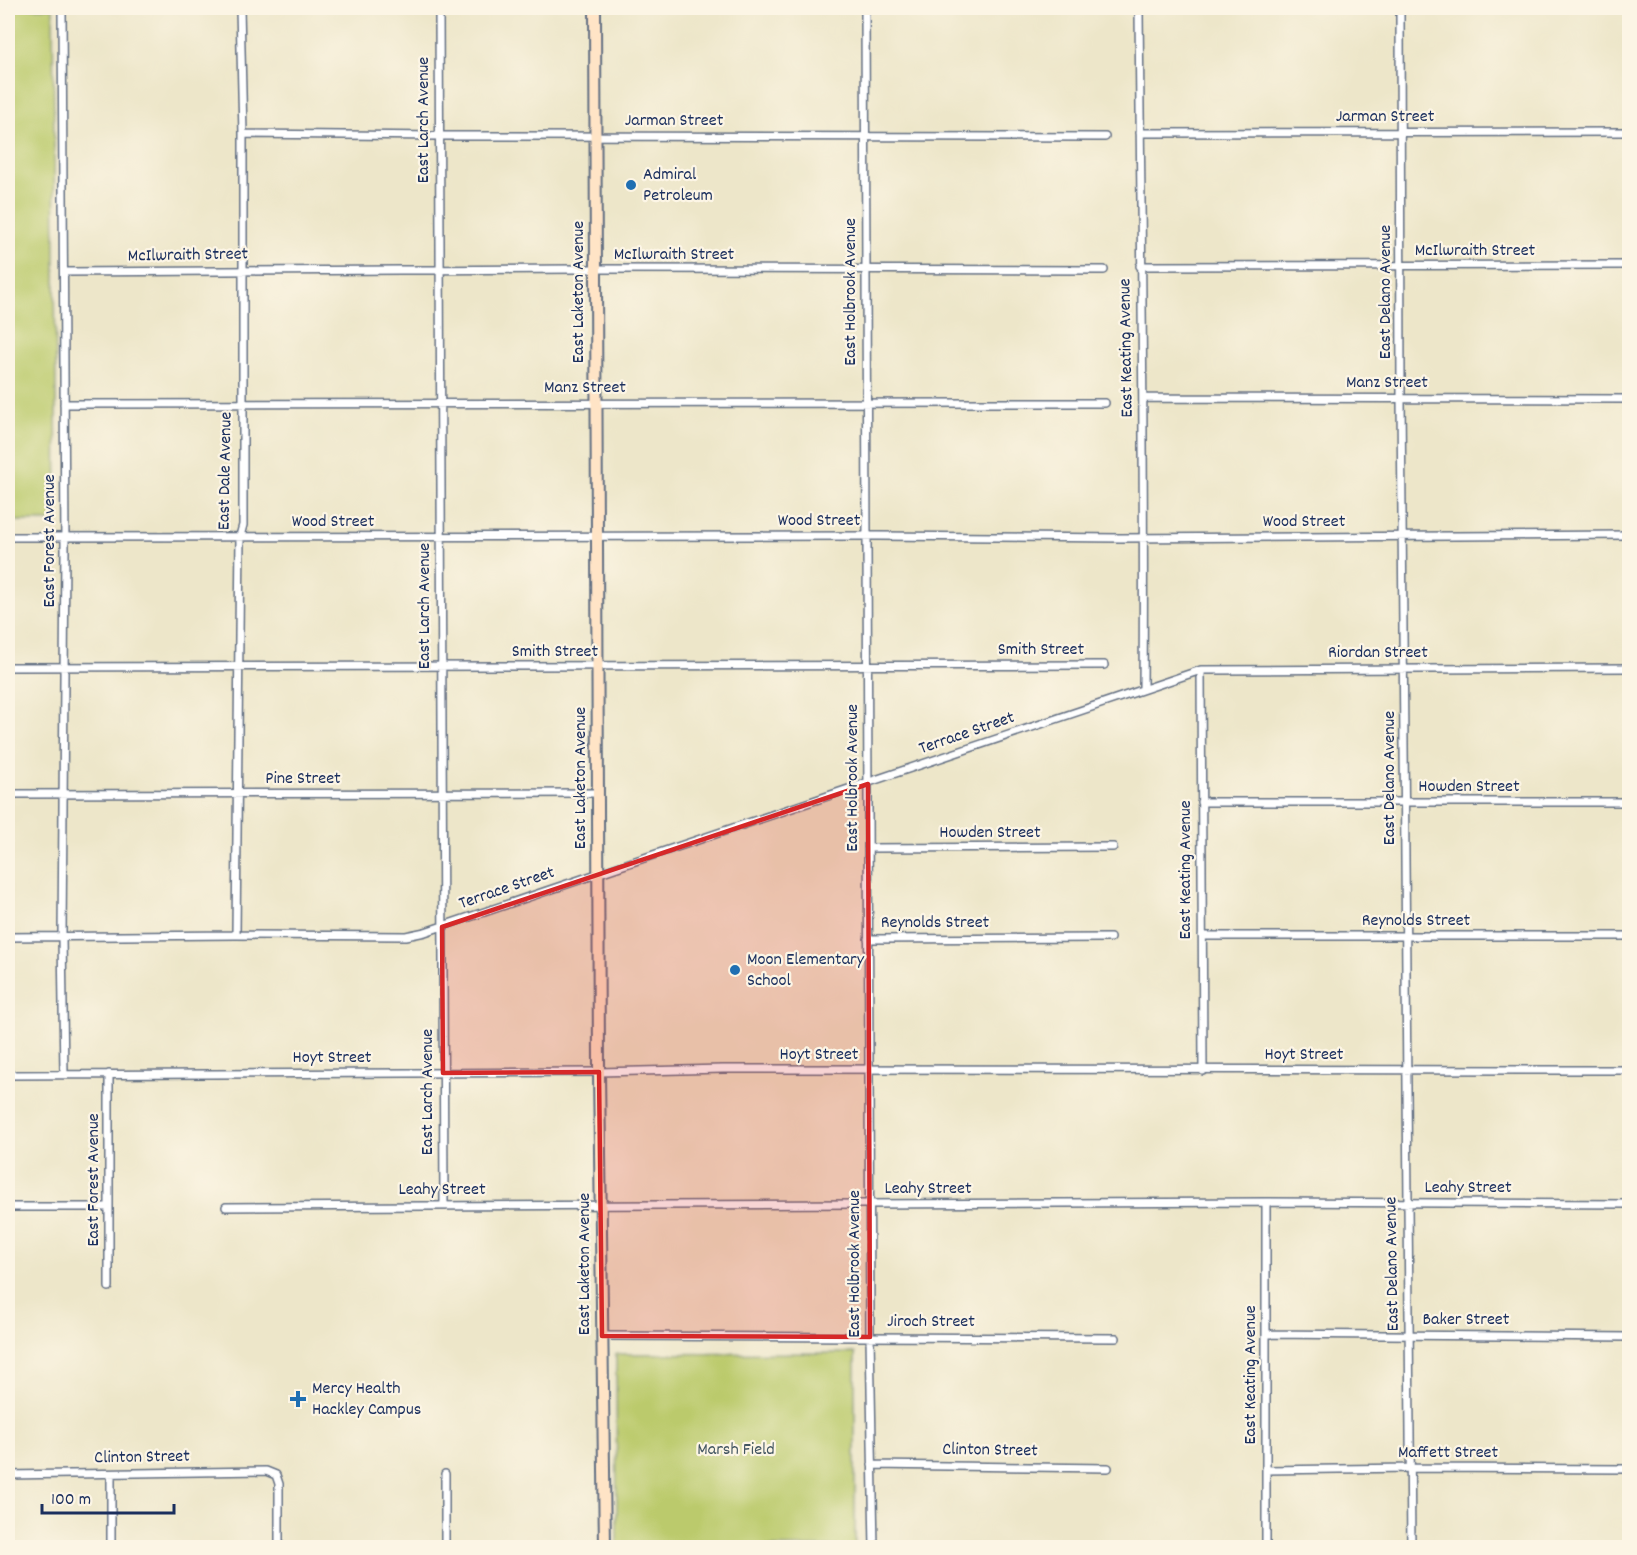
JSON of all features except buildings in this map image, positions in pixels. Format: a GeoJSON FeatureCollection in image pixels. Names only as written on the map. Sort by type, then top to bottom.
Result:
{"type":"FeatureCollection","features":[{"type":"Feature","properties":{"kind":"main road","name":"East Laketon Avenue"},"geometry":{"type":"LineString","coordinates":[[595,8],[599,1072],[605,1548]]}},
{"type":"Feature","properties":{"kind":"street","name":"East Forest Avenue"},"geometry":{"type":"LineString","coordinates":[[62,8],[65,537],[62,937],[64,1074]]}},
{"type":"Feature","properties":{"kind":"street","name":"East Dale Avenue"},"geometry":{"type":"LineString","coordinates":[[236,935],[240,536],[243,525],[243,134],[240,8]]}},
{"type":"Feature","properties":{"kind":"street","name":"East Larch Avenue"},"geometry":{"type":"LineString","coordinates":[[439,8],[444,1205]]}},
{"type":"Feature","properties":{"kind":"street","name":"East Holbrook Avenue"},"geometry":{"type":"LineString","coordinates":[[865,8],[870,1337],[874,1548]]}},
{"type":"Feature","properties":{"kind":"street","name":"East Keating Avenue"},"geometry":{"type":"LineString","coordinates":[[1139,8],[1142,203],[1140,266],[1144,338],[1143,689]]}},
{"type":"Feature","properties":{"kind":"street","name":"East Delano Avenue"},"geometry":{"type":"LineString","coordinates":[[1400,8],[1411,1548]]}},
{"type":"Feature","properties":{"kind":"street","name":"Jarman Street"},"geometry":{"type":"LineString","coordinates":[[1140,133],[1629,132]]}},
{"type":"Feature","properties":{"kind":"street","name":"Jarman Street"},"geometry":{"type":"LineString","coordinates":[[243,134],[1105,137]]}},
{"type":"Feature","properties":{"kind":"street","name":"McIlwraith Street"},"geometry":{"type":"LineString","coordinates":[[1140,266],[1629,265]]}},
{"type":"Feature","properties":{"kind":"street","name":"McIlwraith Street"},"geometry":{"type":"LineString","coordinates":[[64,272],[1104,270]]}},
{"type":"Feature","properties":{"kind":"street","name":"Manz Street"},"geometry":{"type":"LineString","coordinates":[[1143,398],[1629,399]]}},
{"type":"Feature","properties":{"kind":"street","name":"Manz Street"},"geometry":{"type":"LineString","coordinates":[[64,404],[1106,403]]}},
{"type":"Feature","properties":{"kind":"street","name":"Wood Street"},"geometry":{"type":"LineString","coordinates":[[8,537],[1143,538],[1629,535]]}},
{"type":"Feature","properties":{"kind":"street","name":"Smith Street"},"geometry":{"type":"LineString","coordinates":[[8,667],[1104,665]]}},
{"type":"Feature","properties":{"kind":"street","name":"Riordan Street"},"geometry":{"type":"LineString","coordinates":[[1130,693],[1201,670],[1629,668]]}},
{"type":"Feature","properties":{"kind":"street","name":"East Keating Avenue"},"geometry":{"type":"LineString","coordinates":[[1201,670],[1203,1071]]}},
{"type":"Feature","properties":{"kind":"street","name":"Terrace Street"},"geometry":{"type":"LineString","coordinates":[[8,937],[406,936],[442,927],[1130,693]]}},
{"type":"Feature","properties":{"kind":"street","name":"Pine Street"},"geometry":{"type":"LineString","coordinates":[[8,794],[598,793]]}},
{"type":"Feature","properties":{"kind":"street","name":"Howden Street"},"geometry":{"type":"LineString","coordinates":[[1201,802],[1629,802]]}},
{"type":"Feature","properties":{"kind":"street","name":"Howden Street"},"geometry":{"type":"LineString","coordinates":[[868,848],[1113,847]]}},
{"type":"Feature","properties":{"kind":"street","name":"Reynolds Street"},"geometry":{"type":"LineString","coordinates":[[1202,936],[1629,936]]}},
{"type":"Feature","properties":{"kind":"street","name":"Reynolds Street"},"geometry":{"type":"LineString","coordinates":[[868,939],[1110,938]]}},
{"type":"Feature","properties":{"kind":"street","name":"Hoyt Street"},"geometry":{"type":"LineString","coordinates":[[8,1075],[599,1072],[723,1069],[1629,1070]]}},
{"type":"Feature","properties":{"kind":"street","name":"East Forest Avenue"},"geometry":{"type":"LineString","coordinates":[[109,1074],[109,1287]]}},
{"type":"Feature","properties":{"kind":"street","name":"East Keating Avenue"},"geometry":{"type":"LineString","coordinates":[[1266,1202],[1266,1548]]}},
{"type":"Feature","properties":{"kind":"street","name":"Leahy Street"},"geometry":{"type":"LineString","coordinates":[[226,1207],[1266,1202],[1629,1204]]}},
{"type":"Feature","properties":{"kind":"street"},"geometry":{"type":"LineString","coordinates":[[8,1207],[108,1207]]}},
{"type":"Feature","properties":{"kind":"street","name":"Baker Street"},"geometry":{"type":"LineString","coordinates":[[1266,1334],[1629,1337]]}},
{"type":"Feature","properties":{"kind":"street","name":"Jiroch Street"},"geometry":{"type":"LineString","coordinates":[[602,1336],[1116,1338]]}},
{"type":"Feature","properties":{"kind":"street","name":"Clinton Street"},"geometry":{"type":"LineString","coordinates":[[872,1465],[1108,1468]]}},
{"type":"Feature","properties":{"kind":"street","name":"Maffett Street"},"geometry":{"type":"LineString","coordinates":[[1266,1470],[1629,1469]]}},
{"type":"Feature","properties":{"kind":"street","name":"Clinton Street"},"geometry":{"type":"LineString","coordinates":[[8,1475],[266,1471],[276,1475],[279,1484],[279,1548]]}},
{"type":"Feature","properties":{"kind":"street"},"geometry":{"type":"LineString","coordinates":[[111,1474],[111,1548]]}},
{"type":"Feature","properties":{"kind":"street"},"geometry":{"type":"LineString","coordinates":[[445,1474],[446,1548]]}},
{"type":"Feature","properties":{"kind":"highlighted area"},"geometry":{"type":"Polygon","coordinates":[[[868,784],[870,1337],[602,1336],[599,1072],[443,1073],[442,927],[868,784]]]}},
{"type":"Feature","properties":{"kind":"green space"},"geometry":{"type":"Polygon","coordinates":[[[8,8],[53,8],[57,521],[8,521],[8,8]]]}},
{"type":"Feature","properties":{"kind":"green space","name":"Marsh Field"},"geometry":{"type":"Polygon","coordinates":[[[855,1353],[855,1547],[617,1547],[616,1354],[855,1353]]]}},
{"type":"Feature","properties":{"kind":"place","name":"Admiral Petroleum"},"geometry":{"type":"Point","coordinates":[631,185]}},
{"type":"Feature","properties":{"kind":"place","name":"Moon Elementary School"},"geometry":{"type":"Point","coordinates":[735,970]}},
{"type":"Feature","properties":{"kind":"place","name":"Mercy Health Hackley Campus"},"geometry":{"type":"Point","coordinates":[298,1399]}}]}
